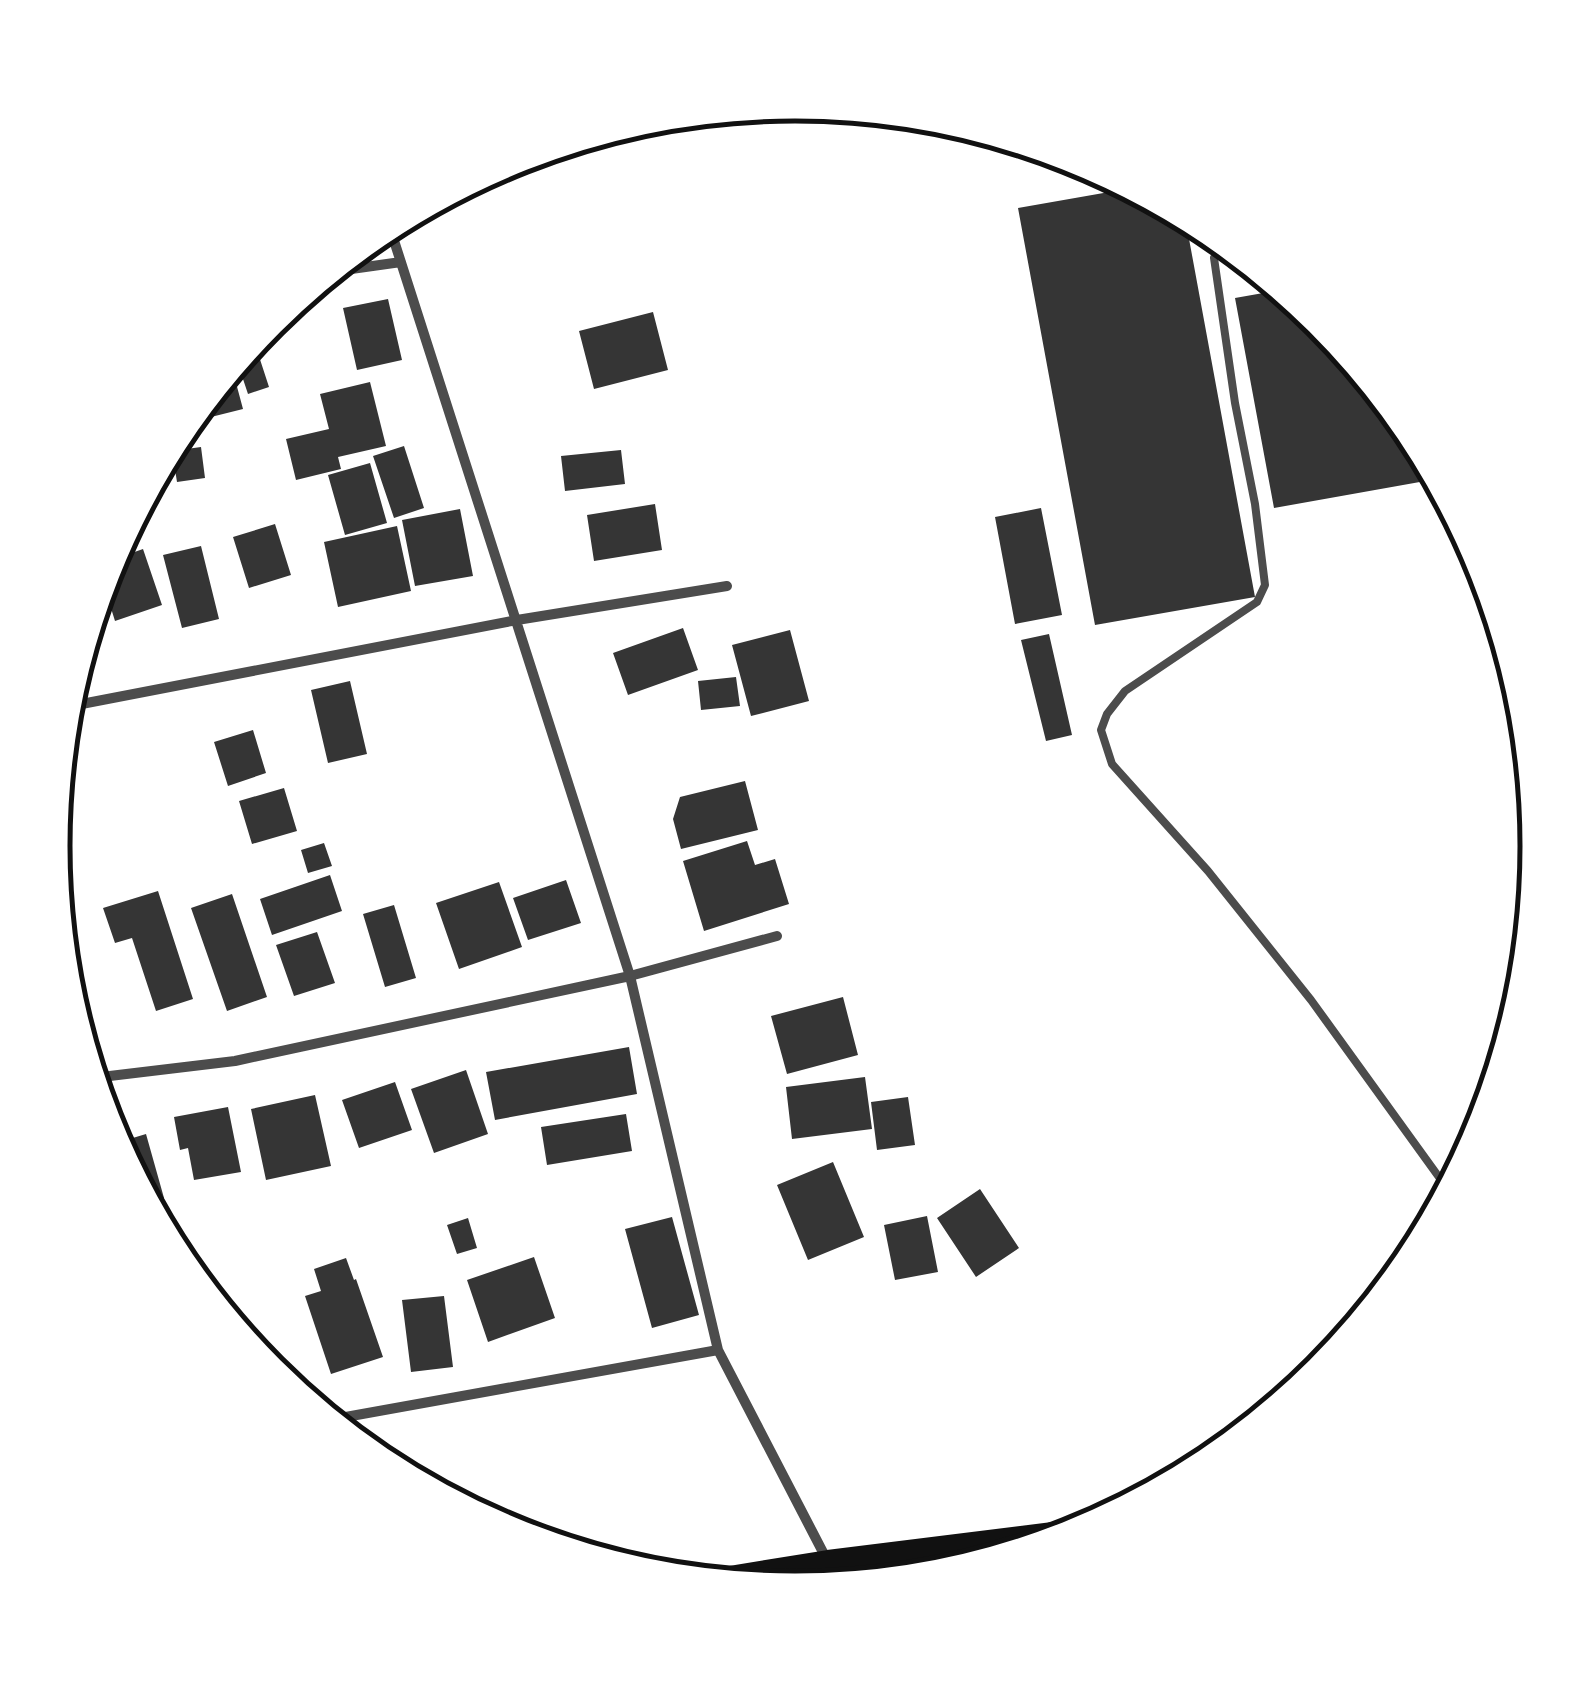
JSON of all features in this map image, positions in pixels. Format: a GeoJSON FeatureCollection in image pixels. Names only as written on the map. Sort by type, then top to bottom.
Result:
{"type":"FeatureCollection","features":[{"type":"Feature","properties":{"kind":"main road"},"geometry":{"type":"LineString","coordinates":[[772,1570],[1009,1538]]}},
{"type":"Feature","properties":{"kind":"street"},"geometry":{"type":"LineString","coordinates":[[394,242],[630,976],[718,1350],[828,1561]]}},
{"type":"Feature","properties":{"kind":"street"},"geometry":{"type":"LineString","coordinates":[[358,268],[401,262]]}},
{"type":"Feature","properties":{"kind":"street"},"geometry":{"type":"LineString","coordinates":[[84,703],[517,620],[727,586]]}},
{"type":"Feature","properties":{"kind":"street"},"geometry":{"type":"LineString","coordinates":[[107,1076],[235,1061],[630,976],[778,936]]}},
{"type":"Feature","properties":{"kind":"street"},"geometry":{"type":"LineString","coordinates":[[348,1416],[718,1350]]}},
{"type":"Feature","properties":{"kind":"lane"},"geometry":{"type":"LineString","coordinates":[[1214,258],[1254,504],[1262,595],[1125,691],[1107,714],[1101,730],[1112,764],[1208,871],[1311,1000],[1439,1178]]}},
{"type":"Feature","properties":{"kind":"building"},"geometry":{"type":"Polygon","coordinates":[[[1108,192],[1189,237],[1255,597],[1095,625],[1018,208],[1108,192]]]}},
{"type":"Feature","properties":{"kind":"building"},"geometry":{"type":"Polygon","coordinates":[[[1263,293],[1308,333],[1370,405],[1422,482],[1274,508],[1235,298],[1263,293]]]}},
{"type":"Feature","properties":{"kind":"building"},"geometry":{"type":"Polygon","coordinates":[[[388,299],[402,360],[357,370],[343,308],[388,299]]]}},
{"type":"Feature","properties":{"kind":"building"},"geometry":{"type":"Polygon","coordinates":[[[653,312],[668,370],[594,389],[579,331],[653,312]]]}},
{"type":"Feature","properties":{"kind":"building"},"geometry":{"type":"Polygon","coordinates":[[[259,358],[269,387],[248,394],[242,377],[259,358]]]}},
{"type":"Feature","properties":{"kind":"building"},"geometry":{"type":"Polygon","coordinates":[[[370,382],[386,446],[338,457],[341,469],[296,480],[286,439],[329,429],[320,394],[370,382]]]}},
{"type":"Feature","properties":{"kind":"building"},"geometry":{"type":"Polygon","coordinates":[[[236,385],[243,409],[211,417],[236,385]]]}},
{"type":"Feature","properties":{"kind":"building"},"geometry":{"type":"Polygon","coordinates":[[[404,446],[424,508],[394,518],[373,456],[404,446]]]}},
{"type":"Feature","properties":{"kind":"building"},"geometry":{"type":"Polygon","coordinates":[[[201,447],[205,478],[177,482],[175,470],[188,449],[201,447]]]}},
{"type":"Feature","properties":{"kind":"building"},"geometry":{"type":"Polygon","coordinates":[[[621,450],[625,484],[565,491],[561,456],[621,450]]]}},
{"type":"Feature","properties":{"kind":"building"},"geometry":{"type":"Polygon","coordinates":[[[370,463],[387,523],[345,535],[328,475],[370,463]]]}},
{"type":"Feature","properties":{"kind":"building"},"geometry":{"type":"Polygon","coordinates":[[[655,504],[662,550],[594,561],[587,515],[655,504]]]}},
{"type":"Feature","properties":{"kind":"building"},"geometry":{"type":"Polygon","coordinates":[[[1041,508],[1062,615],[1015,624],[995,517],[1041,508]]]}},
{"type":"Feature","properties":{"kind":"building"},"geometry":{"type":"Polygon","coordinates":[[[460,509],[473,576],[415,586],[402,520],[460,509]]]}},
{"type":"Feature","properties":{"kind":"building"},"geometry":{"type":"Polygon","coordinates":[[[275,524],[291,575],[249,588],[233,537],[275,524]]]}},
{"type":"Feature","properties":{"kind":"building"},"geometry":{"type":"Polygon","coordinates":[[[397,526],[411,591],[338,607],[324,542],[397,526]]]}},
{"type":"Feature","properties":{"kind":"building"},"geometry":{"type":"Polygon","coordinates":[[[201,546],[219,619],[182,628],[163,555],[201,546]]]}},
{"type":"Feature","properties":{"kind":"building"},"geometry":{"type":"Polygon","coordinates":[[[143,549],[162,605],[115,621],[110,607],[132,553],[143,549]]]}},
{"type":"Feature","properties":{"kind":"building"},"geometry":{"type":"Polygon","coordinates":[[[683,628],[698,670],[628,695],[613,653],[683,628]]]}},
{"type":"Feature","properties":{"kind":"building"},"geometry":{"type":"Polygon","coordinates":[[[790,630],[809,701],[751,716],[732,645],[790,630]]]}},
{"type":"Feature","properties":{"kind":"building"},"geometry":{"type":"Polygon","coordinates":[[[1049,634],[1072,735],[1046,741],[1021,640],[1049,634]]]}},
{"type":"Feature","properties":{"kind":"building"},"geometry":{"type":"Polygon","coordinates":[[[736,677],[740,706],[701,710],[698,681],[736,677]]]}},
{"type":"Feature","properties":{"kind":"building"},"geometry":{"type":"Polygon","coordinates":[[[350,681],[367,754],[328,763],[311,690],[350,681]]]}},
{"type":"Feature","properties":{"kind":"building"},"geometry":{"type":"Polygon","coordinates":[[[253,730],[266,773],[228,786],[214,742],[253,730]]]}},
{"type":"Feature","properties":{"kind":"building"},"geometry":{"type":"Polygon","coordinates":[[[745,781],[758,830],[681,849],[673,819],[680,797],[745,781]]]}},
{"type":"Feature","properties":{"kind":"building"},"geometry":{"type":"Polygon","coordinates":[[[284,788],[297,831],[252,844],[239,801],[284,788]]]}},
{"type":"Feature","properties":{"kind":"building"},"geometry":{"type":"Polygon","coordinates":[[[747,841],[755,865],[775,859],[789,904],[704,931],[683,861],[747,841]]]}},
{"type":"Feature","properties":{"kind":"building"},"geometry":{"type":"Polygon","coordinates":[[[324,843],[332,866],[308,873],[301,850],[324,843]]]}},
{"type":"Feature","properties":{"kind":"building"},"geometry":{"type":"Polygon","coordinates":[[[330,875],[342,911],[272,935],[260,899],[330,875]]]}},
{"type":"Feature","properties":{"kind":"building"},"geometry":{"type":"Polygon","coordinates":[[[566,880],[581,923],[528,940],[513,898],[566,880]]]}},
{"type":"Feature","properties":{"kind":"building"},"geometry":{"type":"Polygon","coordinates":[[[499,882],[522,947],[459,969],[436,903],[499,882]]]}},
{"type":"Feature","properties":{"kind":"building"},"geometry":{"type":"Polygon","coordinates":[[[158,891],[193,999],[156,1011],[132,938],[115,943],[103,908],[158,891]]]}},
{"type":"Feature","properties":{"kind":"building"},"geometry":{"type":"Polygon","coordinates":[[[232,894],[267,997],[227,1011],[191,908],[232,894]]]}},
{"type":"Feature","properties":{"kind":"building"},"geometry":{"type":"Polygon","coordinates":[[[394,905],[416,978],[385,987],[363,914],[394,905]]]}},
{"type":"Feature","properties":{"kind":"building"},"geometry":{"type":"Polygon","coordinates":[[[317,932],[335,983],[294,996],[276,945],[317,932]]]}},
{"type":"Feature","properties":{"kind":"building"},"geometry":{"type":"Polygon","coordinates":[[[843,997],[858,1055],[787,1074],[771,1016],[843,997]]]}},
{"type":"Feature","properties":{"kind":"building"},"geometry":{"type":"Polygon","coordinates":[[[629,1047],[637,1094],[495,1120],[486,1072],[629,1047]]]}},
{"type":"Feature","properties":{"kind":"building"},"geometry":{"type":"Polygon","coordinates":[[[466,1070],[488,1134],[434,1153],[411,1089],[466,1070]]]}},
{"type":"Feature","properties":{"kind":"building"},"geometry":{"type":"Polygon","coordinates":[[[865,1077],[872,1129],[792,1139],[786,1087],[865,1077]]]}},
{"type":"Feature","properties":{"kind":"building"},"geometry":{"type":"Polygon","coordinates":[[[395,1082],[412,1130],[359,1148],[342,1100],[395,1082]]]}},
{"type":"Feature","properties":{"kind":"building"},"geometry":{"type":"Polygon","coordinates":[[[315,1095],[331,1166],[266,1180],[251,1109],[315,1095]]]}},
{"type":"Feature","properties":{"kind":"building"},"geometry":{"type":"Polygon","coordinates":[[[908,1097],[915,1145],[877,1150],[871,1102],[908,1097]]]}},
{"type":"Feature","properties":{"kind":"building"},"geometry":{"type":"Polygon","coordinates":[[[228,1107],[241,1172],[194,1180],[188,1148],[180,1150],[174,1117],[228,1107]]]}},
{"type":"Feature","properties":{"kind":"building"},"geometry":{"type":"Polygon","coordinates":[[[626,1114],[632,1151],[547,1165],[541,1127],[626,1114]]]}},
{"type":"Feature","properties":{"kind":"building"},"geometry":{"type":"Polygon","coordinates":[[[146,1134],[164,1198],[162,1199],[132,1138],[146,1134]]]}},
{"type":"Feature","properties":{"kind":"building"},"geometry":{"type":"Polygon","coordinates":[[[833,1162],[864,1237],[808,1260],[777,1185],[833,1162]]]}},
{"type":"Feature","properties":{"kind":"building"},"geometry":{"type":"Polygon","coordinates":[[[980,1189],[1019,1248],[976,1277],[937,1218],[980,1189]]]}},
{"type":"Feature","properties":{"kind":"building"},"geometry":{"type":"Polygon","coordinates":[[[927,1216],[938,1272],[895,1280],[884,1225],[927,1216]]]}},
{"type":"Feature","properties":{"kind":"building"},"geometry":{"type":"Polygon","coordinates":[[[672,1217],[699,1315],[652,1328],[625,1229],[672,1217]]]}},
{"type":"Feature","properties":{"kind":"building"},"geometry":{"type":"Polygon","coordinates":[[[468,1218],[477,1248],[457,1254],[447,1225],[468,1218]]]}},
{"type":"Feature","properties":{"kind":"building"},"geometry":{"type":"Polygon","coordinates":[[[534,1257],[555,1318],[488,1342],[467,1280],[534,1257]]]}},
{"type":"Feature","properties":{"kind":"building"},"geometry":{"type":"Polygon","coordinates":[[[346,1258],[383,1357],[331,1374],[305,1296],[321,1291],[314,1269],[346,1258]]]}},
{"type":"Feature","properties":{"kind":"building"},"geometry":{"type":"Polygon","coordinates":[[[444,1296],[453,1367],[411,1372],[402,1300],[444,1296]]]}}]}
